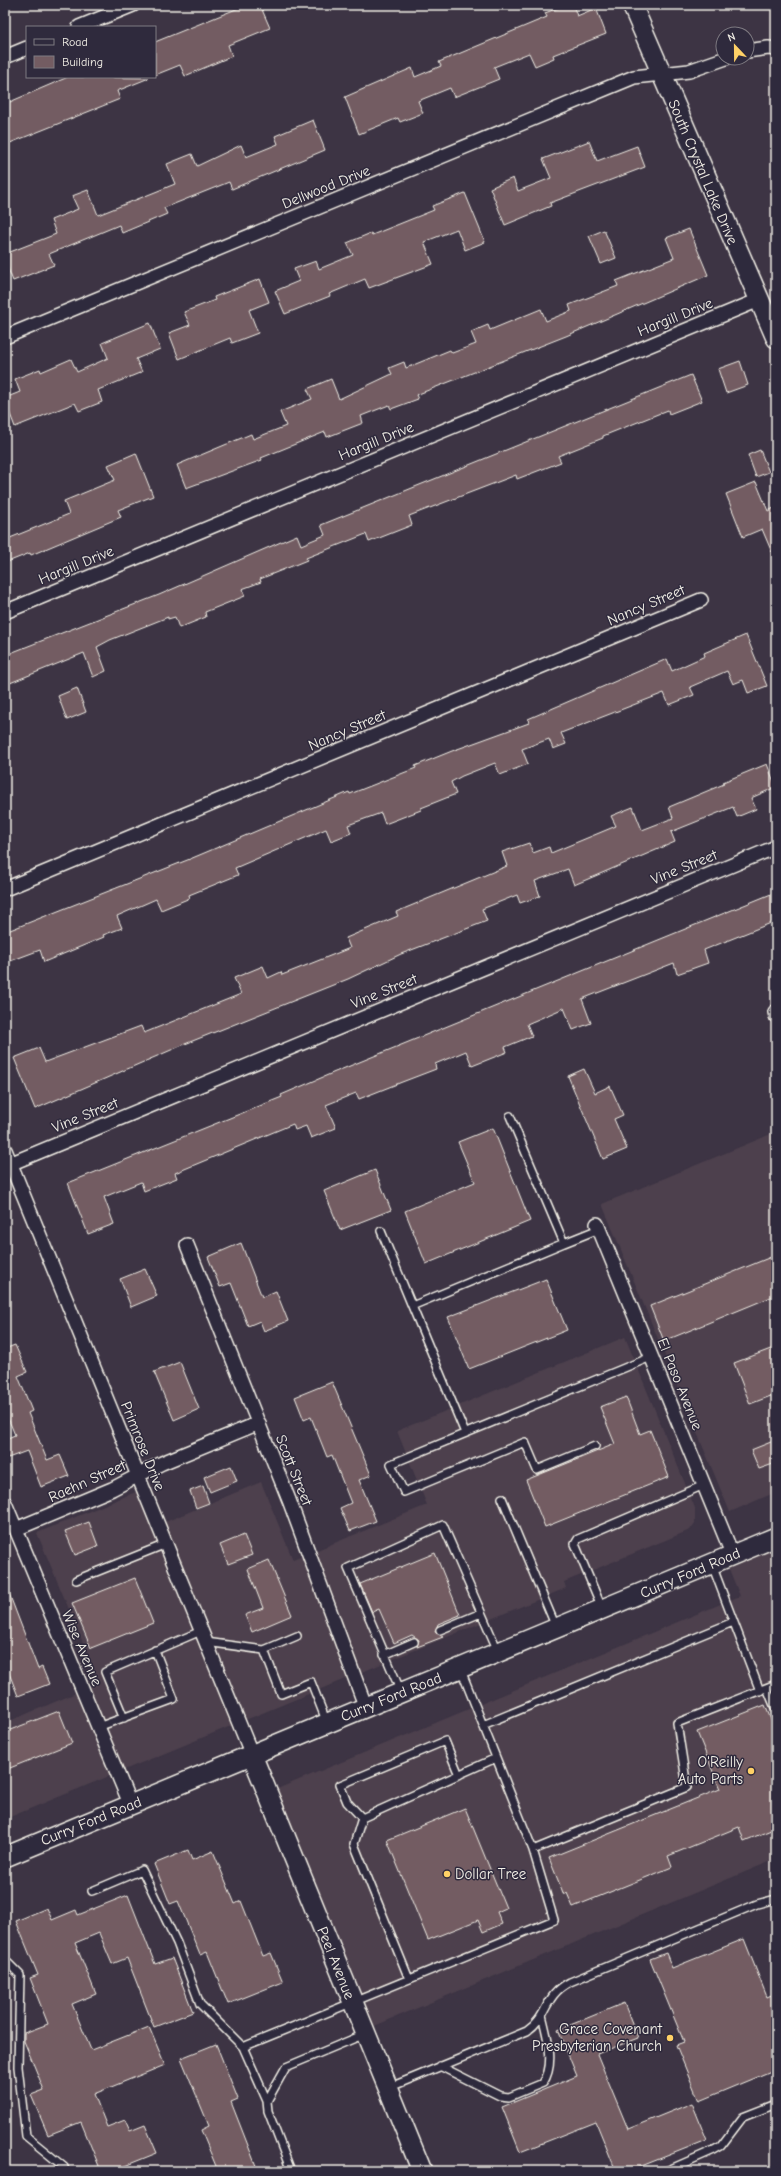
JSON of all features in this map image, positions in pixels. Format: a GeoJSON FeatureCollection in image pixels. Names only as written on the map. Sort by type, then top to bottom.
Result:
{"type":"FeatureCollection","features":[{"type":"Feature","properties":{"kind":"street"},"geometry":{"type":"LineString","coordinates":[[81,26],[133,5]]}},
{"type":"Feature","properties":{"kind":"street","name":"South Crystal Lake Drive"},"geometry":{"type":"LineString","coordinates":[[632,5],[758,300],[776,338]]}},
{"type":"Feature","properties":{"kind":"street"},"geometry":{"type":"LineString","coordinates":[[5,57],[26,48]]}},
{"type":"Feature","properties":{"kind":"street"},"geometry":{"type":"LineString","coordinates":[[755,50],[768,48],[776,49]]}},
{"type":"Feature","properties":{"kind":"street"},"geometry":{"type":"LineString","coordinates":[[661,74],[689,71],[715,62]]}},
{"type":"Feature","properties":{"kind":"street","name":"Dellwood Drive"},"geometry":{"type":"LineString","coordinates":[[5,336],[634,77],[661,74]]}},
{"type":"Feature","properties":{"kind":"street","name":"Hargill Drive"},"geometry":{"type":"LineString","coordinates":[[5,612],[758,300]]}},
{"type":"Feature","properties":{"kind":"street","name":"Nancy Street"},"geometry":{"type":"LineString","coordinates":[[5,889],[701,600]]}},
{"type":"Feature","properties":{"kind":"street","name":"Vine Street"},"geometry":{"type":"LineString","coordinates":[[8,1165],[776,847]]}},
{"type":"Feature","properties":{"kind":"street","name":"Primrose Drive"},"geometry":{"type":"LineString","coordinates":[[5,1150],[8,1165],[138,1476],[252,1755]]}},
{"type":"Feature","properties":{"kind":"street","name":"El Paso Avenue"},"geometry":{"type":"LineString","coordinates":[[598,1226],[732,1556]]}},
{"type":"Feature","properties":{"kind":"street","name":"Scott Street"},"geometry":{"type":"LineString","coordinates":[[187,1245],[289,1500],[366,1708]]}},
{"type":"Feature","properties":{"kind":"street","name":"Raehn Street"},"geometry":{"type":"LineString","coordinates":[[16,1529],[112,1489],[162,1463],[258,1424]]}},
{"type":"Feature","properties":{"kind":"street","name":"Wise Avenue"},"geometry":{"type":"LineString","coordinates":[[5,1503],[131,1806]]}},
{"type":"Feature","properties":{"kind":"street","name":"Curry Ford Road"},"geometry":{"type":"LineString","coordinates":[[6,1853],[131,1806],[712,1565],[776,1537]]}},
{"type":"Feature","properties":{"kind":"street","name":"Peel Avenue"},"geometry":{"type":"LineString","coordinates":[[252,1755],[422,2171]]}},
{"type":"Feature","properties":{"kind":"lane"},"geometry":{"type":"LineString","coordinates":[[510,1116],[564,1243]]}},
{"type":"Feature","properties":{"kind":"lane"},"geometry":{"type":"LineString","coordinates":[[412,1306],[564,1243],[598,1226]]}},
{"type":"Feature","properties":{"kind":"lane"},"geometry":{"type":"LineString","coordinates":[[382,1231],[465,1433]]}},
{"type":"Feature","properties":{"kind":"lane"},"geometry":{"type":"LineString","coordinates":[[595,1446],[537,1470],[526,1442],[404,1492],[391,1464],[651,1357]]}},
{"type":"Feature","properties":{"kind":"lane"},"geometry":{"type":"LineString","coordinates":[[603,1610],[576,1544],[578,1539],[704,1485]]}},
{"type":"Feature","properties":{"kind":"lane"},"geometry":{"type":"LineString","coordinates":[[502,1498],[557,1629]]}},
{"type":"Feature","properties":{"kind":"lane"},"geometry":{"type":"LineString","coordinates":[[401,1693],[348,1568],[443,1525],[499,1653]]}},
{"type":"Feature","properties":{"kind":"lane"},"geometry":{"type":"LineString","coordinates":[[76,1580],[166,1544]]}},
{"type":"Feature","properties":{"kind":"lane"},"geometry":{"type":"LineString","coordinates":[[712,1565],[733,1622],[764,1689],[776,1710]]}},
{"type":"Feature","properties":{"kind":"lane"},"geometry":{"type":"LineString","coordinates":[[440,1630],[481,1613]]}},
{"type":"Feature","properties":{"kind":"lane"},"geometry":{"type":"LineString","coordinates":[[483,1725],[733,1622]]}},
{"type":"Feature","properties":{"kind":"lane"},"geometry":{"type":"LineString","coordinates":[[124,1718],[105,1672],[154,1650],[204,1636],[264,1650],[297,1636]]}},
{"type":"Feature","properties":{"kind":"lane"},"geometry":{"type":"LineString","coordinates":[[384,1655],[414,1642]]}},
{"type":"Feature","properties":{"kind":"lane"},"geometry":{"type":"LineString","coordinates":[[98,1727],[174,1699],[154,1650]]}},
{"type":"Feature","properties":{"kind":"lane"},"geometry":{"type":"LineString","coordinates":[[264,1650],[281,1694],[311,1682],[328,1724]]}},
{"type":"Feature","properties":{"kind":"lane"},"geometry":{"type":"LineString","coordinates":[[243,2047],[352,2001],[554,1920],[533,1850],[460,1669]]}},
{"type":"Feature","properties":{"kind":"lane"},"geometry":{"type":"LineString","coordinates":[[533,1850],[687,1787],[677,1723],[776,1684]]}},
{"type":"Feature","properties":{"kind":"lane"},"geometry":{"type":"LineString","coordinates":[[362,1818],[347,1802],[340,1785],[445,1740],[459,1775]]}},
{"type":"Feature","properties":{"kind":"lane"},"geometry":{"type":"LineString","coordinates":[[409,1979],[354,1844],[362,1818],[496,1758]]}},
{"type":"Feature","properties":{"kind":"lane"},"geometry":{"type":"LineString","coordinates":[[92,1891],[142,1870],[177,1943],[200,2004],[243,2047],[267,2101],[268,2111],[291,2171]]}},
{"type":"Feature","properties":{"kind":"lane"},"geometry":{"type":"LineString","coordinates":[[388,2088],[527,2031],[537,2025],[557,1990],[570,1982],[757,1904],[776,1899]]}},
{"type":"Feature","properties":{"kind":"lane"},"geometry":{"type":"LineString","coordinates":[[5,1960],[20,1975],[18,2067],[26,2136],[64,2166],[65,2171]]}},
{"type":"Feature","properties":{"kind":"lane"},"geometry":{"type":"LineString","coordinates":[[440,2066],[500,2096],[509,2097],[544,2083],[550,2068],[547,2036],[542,2015]]}},
{"type":"Feature","properties":{"kind":"lane"},"geometry":{"type":"LineString","coordinates":[[267,2101],[286,2067],[366,2034]]}},
{"type":"Feature","properties":{"kind":"lane"},"geometry":{"type":"LineString","coordinates":[[666,2171],[720,2146],[744,2117],[776,2104]]}},
{"type":"Feature","properties":{"kind":"shaded area"},"geometry":{"type":"Polygon","coordinates":[[[776,1132],[776,1492],[730,1512],[602,1204],[776,1132]]]}},
{"type":"Feature","properties":{"kind":"shaded area"},"geometry":{"type":"Polygon","coordinates":[[[625,1337],[695,1508],[695,1523],[690,1530],[564,1582],[566,1588],[5,1819],[5,1723],[100,1683],[37,1533],[143,1489],[158,1525],[261,1482],[293,1560],[427,1505],[397,1431],[625,1337]]]}},
{"type":"Feature","properties":{"kind":"shaded area"},"geometry":{"type":"Polygon","coordinates":[[[776,1537],[776,1859],[367,2029],[270,1792],[740,1596],[725,1559],[776,1537]]]}},
{"type":"Feature","properties":{"kind":"building"},"geometry":{"type":"Polygon","coordinates":[[[246,5],[260,5],[270,28],[228,45],[232,56],[185,76],[180,65],[156,75],[156,42],[246,5]]]}},
{"type":"Feature","properties":{"kind":"building"},"geometry":{"type":"Polygon","coordinates":[[[566,5],[573,5],[577,16],[596,8],[606,34],[553,55],[554,58],[535,66],[529,53],[494,67],[499,79],[454,97],[450,88],[418,101],[423,113],[400,122],[398,118],[359,134],[345,97],[412,68],[415,77],[441,66],[439,62],[547,17],[545,13],[566,5]]]}},
{"type":"Feature","properties":{"kind":"building"},"geometry":{"type":"Polygon","coordinates":[[[66,78],[149,78],[117,91],[120,99],[5,145],[5,104],[66,78]]]}},
{"type":"Feature","properties":{"kind":"building"},"geometry":{"type":"Polygon","coordinates":[[[313,120],[325,150],[232,189],[229,182],[164,208],[167,214],[122,233],[119,225],[49,254],[54,265],[13,281],[5,261],[5,254],[56,234],[51,220],[78,209],[72,196],[88,190],[98,215],[175,184],[167,164],[192,154],[197,166],[241,145],[246,157],[278,144],[275,136],[313,120]]]}},
{"type":"Feature","properties":{"kind":"building"},"geometry":{"type":"Polygon","coordinates":[[[589,141],[597,161],[637,146],[645,167],[550,203],[551,206],[505,225],[490,188],[513,178],[518,191],[551,178],[543,159],[589,141]]]}},
{"type":"Feature","properties":{"kind":"building"},"geometry":{"type":"Polygon","coordinates":[[[465,193],[485,242],[465,250],[457,229],[424,242],[433,264],[369,288],[365,279],[329,294],[330,296],[285,314],[275,291],[299,281],[294,269],[316,261],[319,269],[353,255],[347,243],[371,233],[372,235],[434,210],[432,206],[465,193]]]}},
{"type":"Feature","properties":{"kind":"building"},"geometry":{"type":"Polygon","coordinates":[[[689,229],[708,275],[566,336],[416,395],[418,399],[391,409],[389,405],[361,416],[363,423],[327,437],[325,432],[261,458],[262,460],[186,488],[177,465],[251,434],[253,439],[286,426],[280,412],[312,399],[307,389],[331,379],[339,399],[392,374],[389,368],[404,362],[406,368],[450,350],[452,353],[476,344],[471,332],[488,325],[490,330],[541,309],[546,321],[571,311],[569,305],[618,286],[616,281],[674,258],[666,238],[689,229]]]}},
{"type":"Feature","properties":{"kind":"building"},"geometry":{"type":"Polygon","coordinates":[[[604,230],[616,258],[601,264],[589,236],[604,230]]]}},
{"type":"Feature","properties":{"kind":"building"},"geometry":{"type":"Polygon","coordinates":[[[260,279],[269,302],[249,310],[258,333],[232,343],[230,338],[179,359],[169,333],[190,325],[184,312],[215,300],[214,297],[260,279]]]}},
{"type":"Feature","properties":{"kind":"building"},"geometry":{"type":"Polygon","coordinates":[[[150,323],[160,349],[136,359],[142,372],[98,390],[102,402],[79,411],[75,403],[15,427],[5,398],[20,392],[15,379],[40,369],[41,372],[71,359],[77,372],[108,358],[102,343],[150,323]]]}},
{"type":"Feature","properties":{"kind":"building"},"geometry":{"type":"Polygon","coordinates":[[[740,361],[748,385],[726,393],[718,369],[740,361]]]}},
{"type":"Feature","properties":{"kind":"building"},"geometry":{"type":"Polygon","coordinates":[[[691,375],[702,401],[669,414],[668,410],[603,436],[603,438],[558,456],[561,462],[517,479],[516,475],[409,516],[412,525],[369,542],[366,534],[306,558],[307,560],[260,579],[261,582],[242,589],[245,596],[205,612],[206,617],[179,628],[175,617],[168,619],[168,617],[110,640],[97,647],[106,671],[93,677],[84,653],[5,685],[5,656],[13,652],[159,595],[297,535],[301,545],[325,535],[321,525],[691,375]]]}},
{"type":"Feature","properties":{"kind":"building"},"geometry":{"type":"Polygon","coordinates":[[[760,450],[769,472],[756,477],[748,455],[760,450]]]}},
{"type":"Feature","properties":{"kind":"building"},"geometry":{"type":"Polygon","coordinates":[[[136,453],[153,496],[118,510],[121,517],[31,555],[30,553],[5,563],[5,540],[69,514],[64,501],[115,480],[108,465],[136,453]]]}},
{"type":"Feature","properties":{"kind":"building"},"geometry":{"type":"Polygon","coordinates":[[[756,482],[768,511],[776,507],[776,562],[762,529],[743,537],[726,494],[756,482]]]}},
{"type":"Feature","properties":{"kind":"building"},"geometry":{"type":"Polygon","coordinates":[[[746,635],[767,686],[748,693],[743,680],[733,684],[727,671],[690,687],[694,695],[669,705],[664,693],[561,733],[566,744],[553,749],[549,739],[522,749],[528,764],[500,775],[495,763],[462,776],[451,782],[456,794],[421,808],[421,810],[385,824],[381,813],[348,825],[351,833],[331,841],[326,829],[235,868],[238,875],[189,895],[190,898],[161,910],[156,899],[117,916],[122,928],[103,935],[104,937],[44,962],[40,950],[5,963],[5,932],[190,859],[349,792],[350,794],[416,768],[415,766],[452,751],[529,723],[528,719],[667,659],[672,671],[705,656],[704,653],[746,635]]]}},
{"type":"Feature","properties":{"kind":"building"},"geometry":{"type":"Polygon","coordinates":[[[77,688],[86,712],[67,720],[58,696],[77,688]]]}},
{"type":"Feature","properties":{"kind":"building"},"geometry":{"type":"Polygon","coordinates":[[[767,764],[776,787],[751,798],[756,809],[737,817],[733,807],[671,832],[675,842],[574,885],[568,869],[535,881],[540,896],[520,903],[517,895],[482,909],[487,921],[401,954],[348,979],[185,1044],[35,1109],[14,1058],[39,1048],[45,1062],[141,1026],[144,1033],[241,994],[234,978],[263,966],[268,978],[281,972],[282,975],[350,948],[346,938],[398,916],[396,912],[507,866],[502,852],[529,843],[533,853],[549,847],[551,853],[616,826],[611,816],[633,807],[642,830],[673,818],[669,807],[767,764]]]}},
{"type":"Feature","properties":{"kind":"building"},"geometry":{"type":"Polygon","coordinates":[[[776,892],[776,921],[704,950],[708,963],[677,974],[674,963],[582,999],[591,1023],[573,1030],[564,1008],[527,1024],[532,1036],[505,1047],[507,1052],[472,1066],[466,1051],[435,1064],[436,1069],[359,1099],[356,1093],[326,1105],[336,1128],[311,1138],[306,1126],[295,1130],[293,1124],[175,1173],[177,1178],[144,1191],[141,1182],[104,1197],[114,1224],[88,1234],[68,1183],[282,1097],[281,1095],[335,1072],[776,892]]]}},
{"type":"Feature","properties":{"kind":"building"},"geometry":{"type":"Polygon","coordinates":[[[584,1069],[595,1093],[610,1086],[623,1115],[614,1119],[627,1149],[603,1159],[568,1076],[584,1069]]]}},
{"type":"Feature","properties":{"kind":"building"},"geometry":{"type":"Polygon","coordinates":[[[493,1128],[530,1221],[426,1264],[405,1211],[475,1182],[458,1142],[493,1128]]]}},
{"type":"Feature","properties":{"kind":"building"},"geometry":{"type":"Polygon","coordinates":[[[375,1170],[391,1210],[340,1230],[324,1191],[375,1170]]]}},
{"type":"Feature","properties":{"kind":"building"},"geometry":{"type":"Polygon","coordinates":[[[241,1243],[262,1297],[276,1291],[288,1321],[264,1331],[260,1321],[248,1326],[231,1283],[220,1287],[208,1257],[241,1243]]]}},
{"type":"Feature","properties":{"kind":"building"},"geometry":{"type":"Polygon","coordinates":[[[776,1255],[776,1295],[664,1341],[650,1306],[776,1255]]]}},
{"type":"Feature","properties":{"kind":"building"},"geometry":{"type":"Polygon","coordinates":[[[145,1269],[157,1296],[131,1307],[120,1279],[145,1269]]]}},
{"type":"Feature","properties":{"kind":"building"},"geometry":{"type":"Polygon","coordinates":[[[546,1279],[567,1330],[469,1369],[448,1317],[546,1279]]]}},
{"type":"Feature","properties":{"kind":"building"},"geometry":{"type":"Polygon","coordinates":[[[5,1345],[7,1348],[15,1345],[27,1372],[18,1376],[32,1411],[28,1413],[47,1460],[60,1455],[69,1476],[41,1487],[27,1451],[8,1458],[5,1450],[5,1439],[15,1435],[5,1411],[5,1345]]]}},
{"type":"Feature","properties":{"kind":"building"},"geometry":{"type":"Polygon","coordinates":[[[776,1347],[776,1394],[750,1404],[734,1363],[776,1347]]]}},
{"type":"Feature","properties":{"kind":"building"},"geometry":{"type":"Polygon","coordinates":[[[180,1362],[199,1409],[174,1420],[154,1372],[180,1362]]]}},
{"type":"Feature","properties":{"kind":"building"},"geometry":{"type":"Polygon","coordinates":[[[332,1382],[371,1475],[359,1480],[376,1521],[350,1531],[340,1508],[351,1503],[332,1455],[327,1457],[311,1417],[304,1420],[295,1397],[332,1382]]]}},
{"type":"Feature","properties":{"kind":"building"},"geometry":{"type":"Polygon","coordinates":[[[626,1397],[640,1434],[650,1430],[669,1477],[545,1527],[526,1480],[615,1444],[600,1407],[626,1397]]]}},
{"type":"Feature","properties":{"kind":"building"},"geometry":{"type":"Polygon","coordinates":[[[776,1440],[776,1463],[759,1469],[751,1450],[776,1440]]]}},
{"type":"Feature","properties":{"kind":"building"},"geometry":{"type":"Polygon","coordinates":[[[231,1466],[237,1481],[210,1492],[204,1477],[231,1466]]]}},
{"type":"Feature","properties":{"kind":"building"},"geometry":{"type":"Polygon","coordinates":[[[203,1486],[209,1503],[196,1508],[190,1491],[203,1486]]]}},
{"type":"Feature","properties":{"kind":"building"},"geometry":{"type":"Polygon","coordinates":[[[89,1522],[98,1546],[75,1555],[65,1531],[89,1522]]]}},
{"type":"Feature","properties":{"kind":"building"},"geometry":{"type":"Polygon","coordinates":[[[244,1535],[252,1555],[228,1564],[220,1545],[244,1535]]]}},
{"type":"Feature","properties":{"kind":"building"},"geometry":{"type":"Polygon","coordinates":[[[435,1553],[460,1615],[438,1624],[435,1632],[443,1637],[417,1647],[419,1640],[412,1635],[394,1643],[379,1609],[372,1612],[360,1584],[435,1553]]]}},
{"type":"Feature","properties":{"kind":"building"},"geometry":{"type":"Polygon","coordinates":[[[269,1560],[292,1615],[252,1632],[245,1615],[263,1608],[248,1569],[269,1560]]]}},
{"type":"Feature","properties":{"kind":"building"},"geometry":{"type":"Polygon","coordinates":[[[135,1578],[153,1623],[91,1648],[72,1603],[135,1578]]]}},
{"type":"Feature","properties":{"kind":"building"},"geometry":{"type":"Polygon","coordinates":[[[5,1583],[38,1669],[42,1667],[49,1684],[18,1696],[5,1663],[5,1583]]]}},
{"type":"Feature","properties":{"kind":"building"},"geometry":{"type":"Polygon","coordinates":[[[765,1705],[776,1732],[776,1828],[744,1841],[739,1827],[668,1856],[672,1867],[573,1907],[567,1893],[564,1895],[549,1858],[720,1789],[697,1732],[765,1705]]]}},
{"type":"Feature","properties":{"kind":"building"},"geometry":{"type":"Polygon","coordinates":[[[59,1711],[72,1743],[5,1770],[5,1732],[59,1711]]]}},
{"type":"Feature","properties":{"kind":"building","name":"Dollar Tree"},"geometry":{"type":"Polygon","coordinates":[[[465,1808],[506,1908],[497,1912],[502,1924],[483,1932],[478,1920],[428,1940],[387,1840],[465,1808]]]}},
{"type":"Feature","properties":{"kind":"building"},"geometry":{"type":"Polygon","coordinates":[[[188,1850],[192,1860],[213,1851],[235,1904],[241,1901],[263,1956],[271,1953],[283,1982],[228,2004],[207,1952],[200,1955],[178,1901],[170,1904],[154,1864],[188,1850]]]}},
{"type":"Feature","properties":{"kind":"building"},"geometry":{"type":"Polygon","coordinates":[[[128,1895],[155,1964],[172,1958],[193,2012],[154,2027],[127,1958],[112,1964],[99,1933],[75,1943],[96,1994],[72,2004],[91,2050],[149,2027],[165,2065],[94,2094],[107,2127],[125,2120],[130,2131],[145,2125],[157,2153],[112,2171],[101,2171],[81,2122],[48,2135],[31,2095],[44,2090],[24,2041],[24,2033],[48,2024],[30,1978],[38,1975],[16,1921],[47,1908],[52,1920],[76,1910],[78,1915],[128,1895]]]}},
{"type":"Feature","properties":{"kind":"building"},"geometry":{"type":"Polygon","coordinates":[[[744,1939],[767,1997],[776,1993],[776,2069],[699,2101],[676,2045],[684,2042],[650,1959],[666,1953],[672,1968],[744,1939]]]}},
{"type":"Feature","properties":{"kind":"building"},"geometry":{"type":"Polygon","coordinates":[[[624,2003],[638,2038],[597,2054],[628,2129],[692,2103],[707,2140],[629,2171],[616,2171],[596,2122],[520,2152],[502,2107],[577,2076],[558,2030],[624,2003]]]}},
{"type":"Feature","properties":{"kind":"building"},"geometry":{"type":"Polygon","coordinates":[[[216,2044],[238,2099],[231,2102],[258,2171],[218,2171],[201,2130],[209,2126],[181,2058],[216,2044]]]}},
{"type":"Feature","properties":{"kind":"place","name":"O'Reilly Auto Parts"},"geometry":{"type":"Point","coordinates":[751,1771]}},
{"type":"Feature","properties":{"kind":"place","name":"Dollar Tree"},"geometry":{"type":"Point","coordinates":[447,1874]}},
{"type":"Feature","properties":{"kind":"place","name":"Grace Covenant Presbyterian Church"},"geometry":{"type":"Point","coordinates":[670,2038]}}]}
